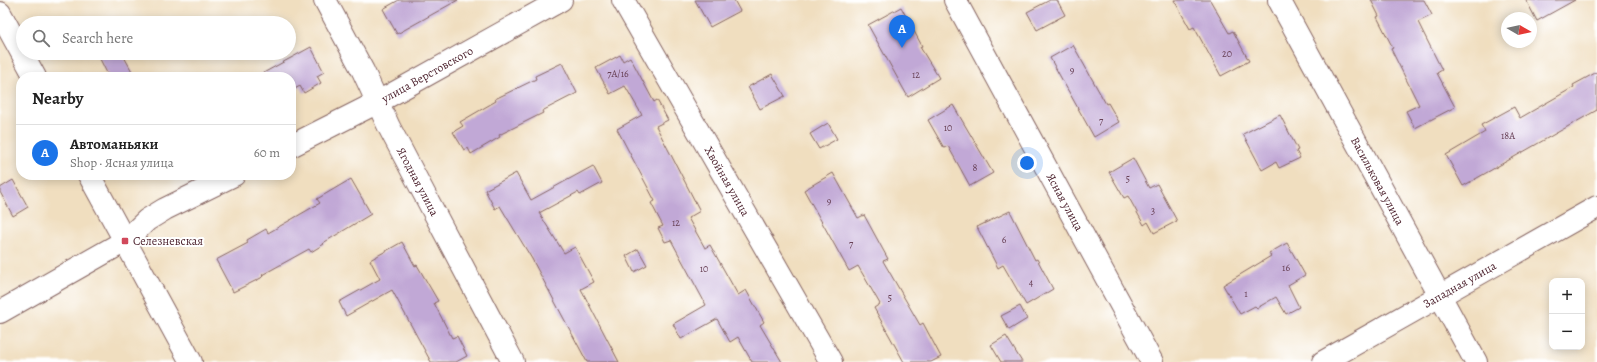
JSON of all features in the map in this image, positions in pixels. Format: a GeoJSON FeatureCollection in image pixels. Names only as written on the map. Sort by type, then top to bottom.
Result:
{"type":"FeatureCollection","features":[{"type":"Feature","properties":{"kind":"street","name":"Ягодная улица"},"geometry":{"type":"LineString","coordinates":[[325,0],[378,102],[389,127],[513,362]]}},
{"type":"Feature","properties":{"kind":"street","name":"улица Верстовского"},"geometry":{"type":"LineString","coordinates":[[296,143],[378,102],[562,0]]}},
{"type":"Feature","properties":{"kind":"street","name":"Хвойная улица"},"geometry":{"type":"LineString","coordinates":[[623,0],[831,362]]}},
{"type":"Feature","properties":{"kind":"street","name":"Ясная улица"},"geometry":{"type":"LineString","coordinates":[[956,0],[1152,362]]}},
{"type":"Feature","properties":{"kind":"street","name":"Васильковая улица"},"geometry":{"type":"LineString","coordinates":[[1279,0],[1476,362]]}},
{"type":"Feature","properties":{"kind":"street"},"geometry":{"type":"LineString","coordinates":[[0,13],[16,42]]}},
{"type":"Feature","properties":{"kind":"street"},"geometry":{"type":"LineString","coordinates":[[26,60],[32,72]]}},
{"type":"Feature","properties":{"kind":"street"},"geometry":{"type":"LineString","coordinates":[[92,180],[191,362]]}},
{"type":"Feature","properties":{"kind":"street"},"geometry":{"type":"LineString","coordinates":[[0,312],[125,241],[147,220],[224,180]]}},
{"type":"Feature","properties":{"kind":"street","name":"Западная улица"},"geometry":{"type":"LineString","coordinates":[[1323,362],[1597,208]]}},
{"type":"Feature","properties":{"kind":"building"},"geometry":{"type":"Polygon","coordinates":[[[399,0],[458,0],[397,34],[383,9],[399,0]]]}},
{"type":"Feature","properties":{"kind":"building"},"geometry":{"type":"Polygon","coordinates":[[[695,0],[734,0],[740,11],[710,27],[695,0]]]}},
{"type":"Feature","properties":{"kind":"building"},"geometry":{"type":"Polygon","coordinates":[[[1050,0],[1057,0],[1065,15],[1037,30],[1027,12],[1050,0]]]}},
{"type":"Feature","properties":{"kind":"building"},"geometry":{"type":"Polygon","coordinates":[[[1174,0],[1210,0],[1229,33],[1233,31],[1249,61],[1221,76],[1194,27],[1190,29],[1174,0]]]}},
{"type":"Feature","properties":{"kind":"building"},"geometry":{"type":"Polygon","coordinates":[[[1371,0],[1424,0],[1432,15],[1418,22],[1442,70],[1437,73],[1455,107],[1415,128],[1406,111],[1419,105],[1391,49],[1393,48],[1377,17],[1379,16],[1371,0]]]}},
{"type":"Feature","properties":{"kind":"building"},"geometry":{"type":"Polygon","coordinates":[[[1526,0],[1575,0],[1537,21],[1537,12],[1532,12],[1526,0]]]}},
{"type":"Feature","properties":{"kind":"building"},"geometry":{"type":"Polygon","coordinates":[[[901,7],[922,46],[920,47],[939,78],[908,97],[868,25],[901,7]]]}},
{"type":"Feature","properties":{"kind":"building"},"geometry":{"type":"Polygon","coordinates":[[[1073,45],[1106,104],[1108,103],[1119,122],[1094,137],[1050,58],[1073,45]]]}},
{"type":"Feature","properties":{"kind":"building"},"geometry":{"type":"Polygon","coordinates":[[[311,47],[324,72],[317,76],[321,83],[304,93],[300,86],[296,88],[296,72],[265,72],[287,60],[296,60],[296,55],[311,47]]]}},
{"type":"Feature","properties":{"kind":"building"},"geometry":{"type":"Polygon","coordinates":[[[620,55],[623,61],[630,57],[654,102],[657,100],[668,120],[656,126],[700,211],[688,218],[705,248],[710,245],[738,295],[746,290],[764,322],[760,325],[782,362],[752,362],[738,337],[730,342],[717,319],[681,339],[673,324],[706,305],[671,240],[665,242],[658,228],[663,226],[651,203],[655,201],[617,129],[642,115],[625,86],[610,94],[596,68],[620,55]]]}},
{"type":"Feature","properties":{"kind":"building"},"geometry":{"type":"Polygon","coordinates":[[[100,60],[126,60],[132,72],[106,72],[100,60]]]}},
{"type":"Feature","properties":{"kind":"building"},"geometry":{"type":"Polygon","coordinates":[[[562,63],[577,93],[542,111],[543,113],[499,135],[500,137],[471,154],[468,148],[464,150],[453,132],[463,126],[460,122],[496,101],[495,99],[536,79],[535,76],[562,63]]]}},
{"type":"Feature","properties":{"kind":"building"},"geometry":{"type":"Polygon","coordinates":[[[1597,72],[1597,110],[1463,186],[1446,155],[1485,132],[1481,125],[1514,107],[1520,118],[1597,72]]]}},
{"type":"Feature","properties":{"kind":"building"},"geometry":{"type":"Polygon","coordinates":[[[772,74],[785,96],[760,109],[748,87],[772,74]]]}},
{"type":"Feature","properties":{"kind":"building"},"geometry":{"type":"Polygon","coordinates":[[[953,105],[993,173],[970,186],[948,146],[944,148],[928,120],[953,105]]]}},
{"type":"Feature","properties":{"kind":"building"},"geometry":{"type":"Polygon","coordinates":[[[1280,115],[1298,150],[1296,151],[1300,158],[1279,168],[1276,162],[1262,170],[1243,134],[1280,115]]]}},
{"type":"Feature","properties":{"kind":"building"},"geometry":{"type":"Polygon","coordinates":[[[828,123],[837,139],[819,149],[810,134],[828,123]]]}},
{"type":"Feature","properties":{"kind":"building"},"geometry":{"type":"Polygon","coordinates":[[[1133,158],[1149,188],[1157,184],[1177,221],[1154,233],[1148,222],[1144,225],[1128,196],[1124,198],[1109,172],[1133,158]]]}},
{"type":"Feature","properties":{"kind":"building"},"geometry":{"type":"Polygon","coordinates":[[[593,166],[602,183],[580,195],[578,192],[539,213],[564,253],[575,247],[594,282],[581,289],[619,362],[587,362],[532,259],[500,206],[495,209],[485,190],[516,173],[531,200],[593,166]]]}},
{"type":"Feature","properties":{"kind":"building"},"geometry":{"type":"Polygon","coordinates":[[[833,173],[858,218],[864,215],[888,259],[883,261],[920,325],[923,323],[941,357],[931,362],[904,362],[874,308],[880,304],[858,266],[849,271],[804,190],[833,173]]]}},
{"type":"Feature","properties":{"kind":"building"},"geometry":{"type":"Polygon","coordinates":[[[351,179],[371,214],[311,252],[309,249],[262,275],[263,276],[261,278],[233,292],[216,260],[248,243],[247,240],[266,229],[268,233],[320,203],[317,199],[351,179]]]}},
{"type":"Feature","properties":{"kind":"building"},"geometry":{"type":"Polygon","coordinates":[[[13,180],[28,207],[13,216],[0,192],[0,188],[13,180]]]}},
{"type":"Feature","properties":{"kind":"building"},"geometry":{"type":"Polygon","coordinates":[[[1010,211],[1035,260],[1037,259],[1053,289],[1026,305],[1003,265],[998,268],[977,227],[1010,211]]]}},
{"type":"Feature","properties":{"kind":"building"},"geometry":{"type":"Polygon","coordinates":[[[402,242],[415,266],[417,265],[438,301],[434,303],[452,338],[457,336],[467,356],[456,362],[431,362],[392,290],[346,316],[339,302],[380,279],[370,260],[402,242]]]}},
{"type":"Feature","properties":{"kind":"building"},"geometry":{"type":"Polygon","coordinates":[[[1287,243],[1305,275],[1288,285],[1299,307],[1286,314],[1276,297],[1257,308],[1255,306],[1240,314],[1223,285],[1271,256],[1269,253],[1287,243]]]}},
{"type":"Feature","properties":{"kind":"building"},"geometry":{"type":"Polygon","coordinates":[[[638,249],[647,265],[634,272],[626,256],[638,249]]]}},
{"type":"Feature","properties":{"kind":"building"},"geometry":{"type":"Polygon","coordinates":[[[1020,306],[1027,319],[1009,330],[1001,316],[1020,306]]]}},
{"type":"Feature","properties":{"kind":"building"},"geometry":{"type":"Polygon","coordinates":[[[1006,336],[1022,362],[1001,362],[991,345],[1006,336]]]}},
{"type":"Feature","properties":{"kind":"place","name":"Автоманьяки"},"geometry":{"type":"Point","coordinates":[902,48]}},
{"type":"Feature","properties":{"kind":"place","name":"Селезневская"},"geometry":{"type":"Point","coordinates":[125,241]}}]}
